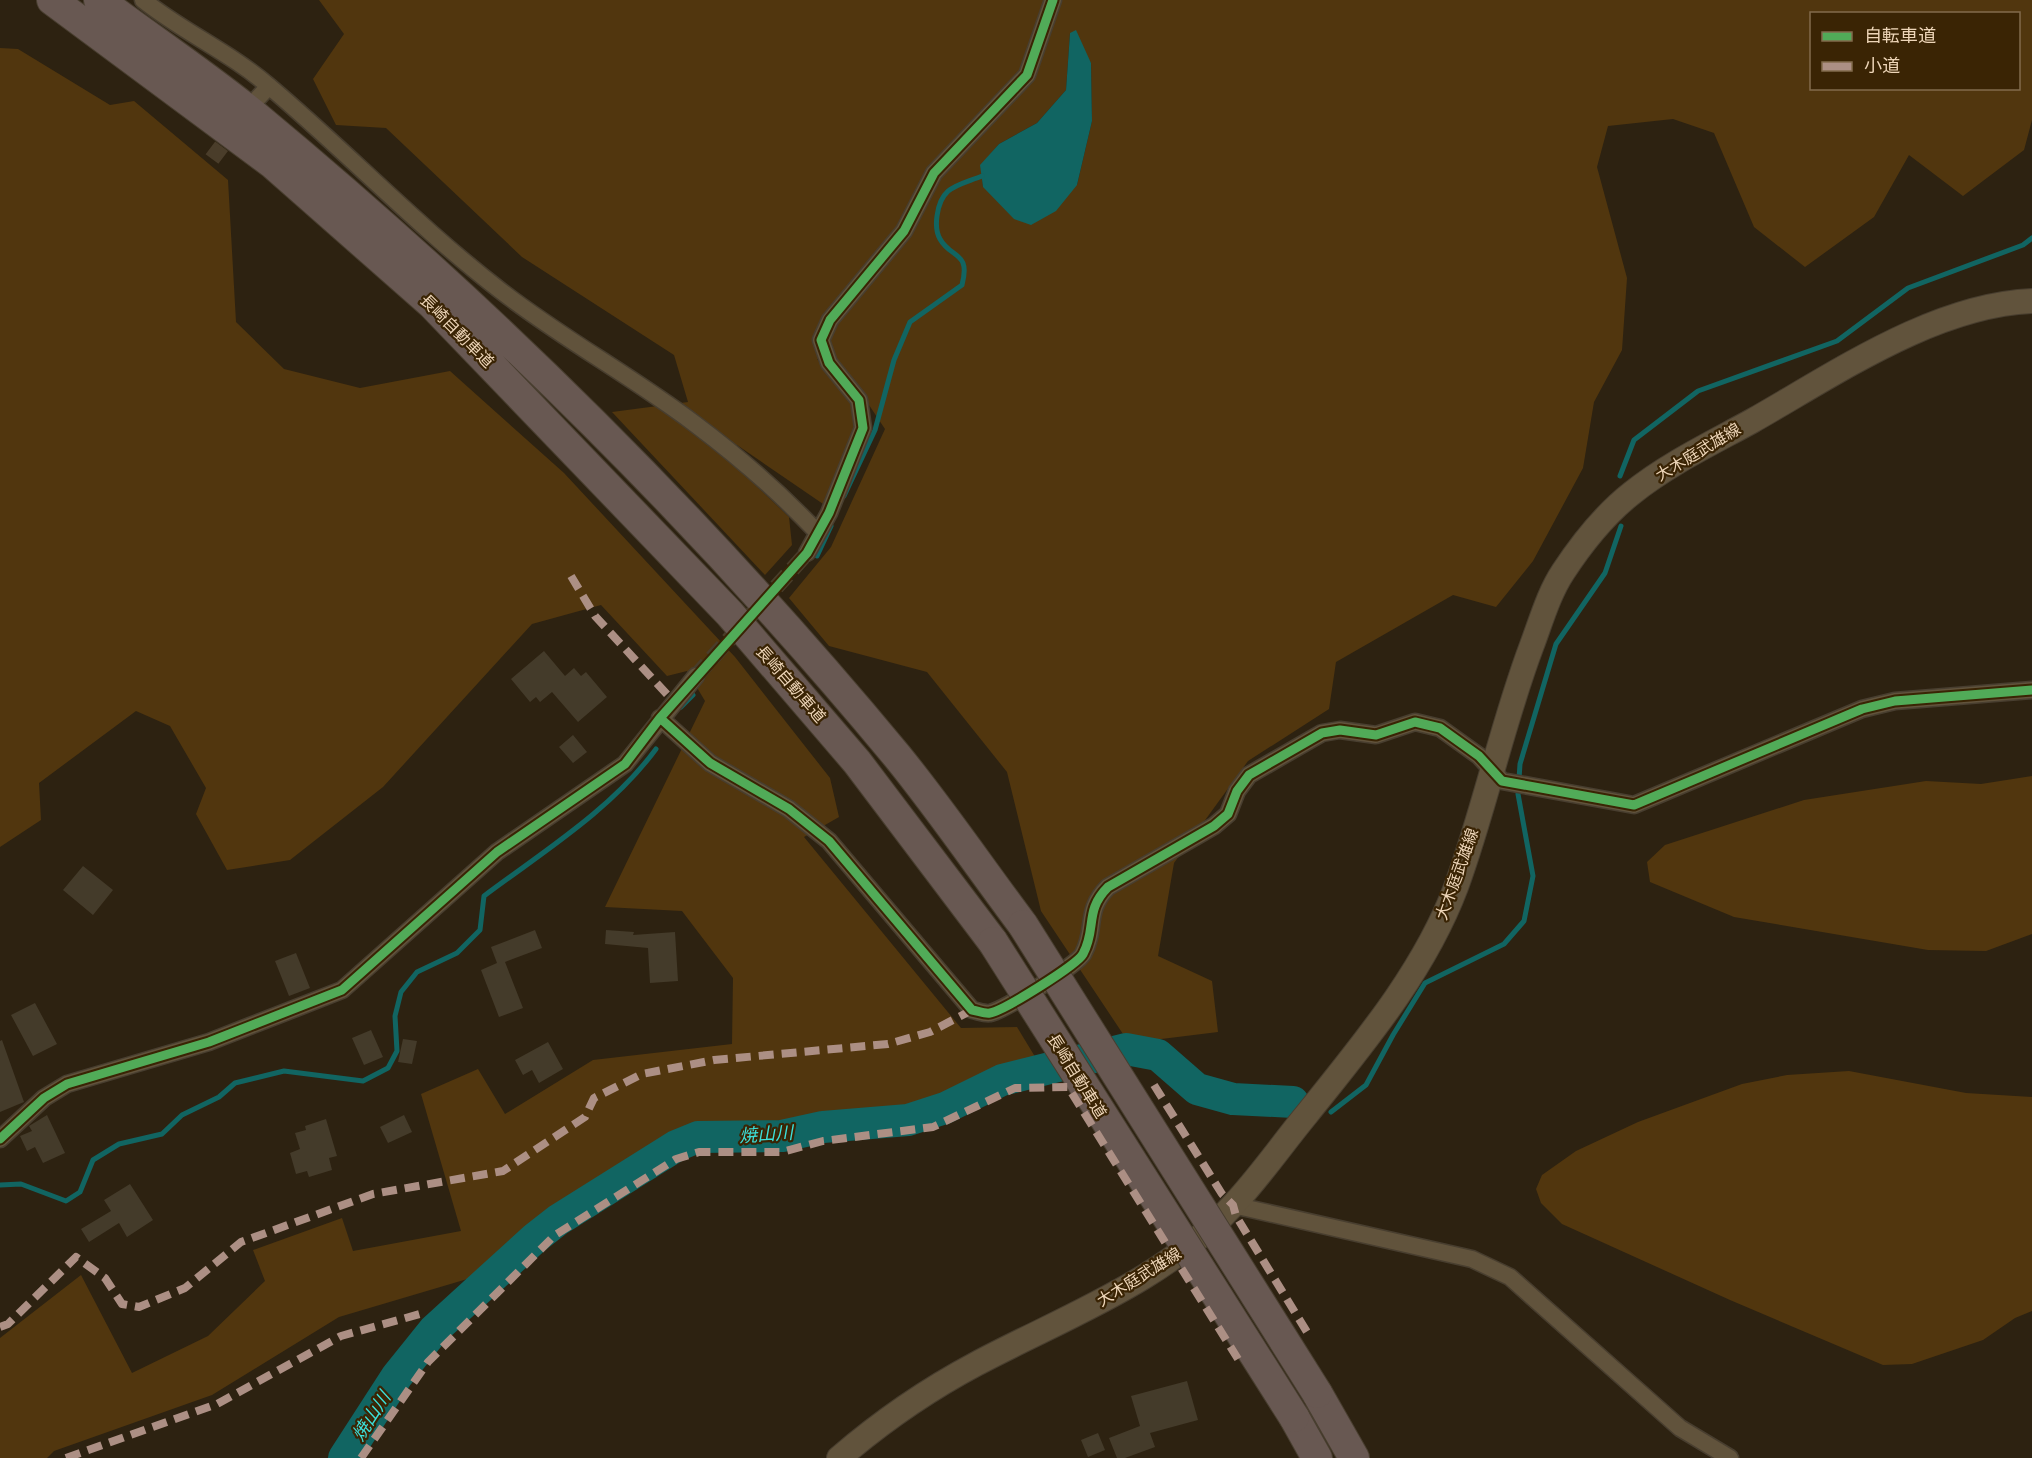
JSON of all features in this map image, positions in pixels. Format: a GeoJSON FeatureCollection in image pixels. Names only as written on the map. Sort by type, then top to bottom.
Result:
{"type":"FeatureCollection","features":[{"type":"Feature","properties":{"kind":"highway","name":"長崎自動車道"},"geometry":{"type":"LineString","coordinates":[[52,0],[273,164],[432,304],[730,614],[857,762],[993,942],[1317,1458]]}},
{"type":"Feature","properties":{"kind":"highway","name":"長崎自動車道"},"geometry":{"type":"LineString","coordinates":[[99,0],[256,116],[442,280],[611,441],[762,600],[891,749],[1023,925],[1317,1393],[1354,1458]]}},
{"type":"Feature","properties":{"kind":"main road","name":"大木庭武雄線"},"geometry":{"type":"LineString","coordinates":[[839,1458],[864,1436],[937,1386],[1121,1292],[1174,1258],[1233,1205],[1359,1050],[1407,983],[1429,945],[1455,890],[1502,778],[1520,676],[1559,576],[1594,528],[1632,493],[1742,426],[1865,356],[1916,332],[1966,313],[2032,301]]}},
{"type":"Feature","properties":{"kind":"street"},"geometry":{"type":"LineString","coordinates":[[143,0],[174,24],[229,56],[264,92],[501,291],[695,424],[783,496],[818,532]]}},
{"type":"Feature","properties":{"kind":"street"},"geometry":{"type":"LineString","coordinates":[[807,553],[829,513],[863,429],[860,400],[829,363],[821,340],[830,320],[904,231],[934,174],[1028,75],[1053,0]]}},
{"type":"Feature","properties":{"kind":"street"},"geometry":{"type":"LineString","coordinates":[[0,1139],[44,1098],[67,1084],[209,1042],[342,990],[497,852],[626,764],[660,718],[696,676]]}},
{"type":"Feature","properties":{"kind":"street"},"geometry":{"type":"LineString","coordinates":[[660,718],[710,762],[789,809],[829,841],[972,1010],[989,1014],[1008,1007],[1081,958],[1089,942],[1096,899],[1108,887],[1214,826],[1228,814],[1237,791],[1249,775],[1322,733],[1340,730],[1376,735],[1415,722],[1440,728],[1479,756],[1502,778],[1528,786],[1634,805],[1862,709],[1895,701],[2032,690]]}},
{"type":"Feature","properties":{"kind":"street"},"geometry":{"type":"LineString","coordinates":[[1233,1205],[1472,1259],[1510,1277],[1680,1428],[1730,1458]]}},
{"type":"Feature","properties":{"kind":"shaded area"},"geometry":{"type":"Polygon","coordinates":[[[319,0],[2032,0],[2032,120],[2024,150],[1963,196],[1909,155],[1874,217],[1805,267],[1754,227],[1714,133],[1673,119],[1608,126],[1597,167],[1627,278],[1622,350],[1594,402],[1583,468],[1533,561],[1496,607],[1453,595],[1336,662],[1329,709],[1248,761],[1174,863],[1158,956],[1212,981],[1218,1032],[1129,1043],[1041,911],[1007,772],[927,672],[829,646],[789,598],[831,547],[885,429],[843,366],[817,359],[854,403],[856,427],[826,506],[737,445],[724,455],[789,517],[792,545],[765,575],[612,412],[688,402],[674,355],[522,257],[386,128],[336,125],[313,79],[344,34],[319,0]],[[1070,33],[1066,90],[1037,123],[999,144],[981,165],[983,187],[1077,185],[1092,121],[1091,63],[1070,33]]]}},
{"type":"Feature","properties":{"kind":"shaded area"},"geometry":{"type":"Polygon","coordinates":[[[0,48],[18,49],[110,105],[134,101],[228,180],[236,322],[284,369],[360,388],[450,371],[564,473],[735,657],[830,778],[839,817],[804,837],[961,1028],[1017,1027],[1037,1060],[931,1106],[693,1129],[531,1227],[474,1277],[339,1317],[212,1395],[54,1451],[47,1458],[0,1458],[0,1338],[81,1275],[132,1373],[208,1336],[265,1281],[253,1250],[342,1218],[353,1251],[461,1231],[421,1094],[478,1069],[505,1114],[593,1060],[732,1044],[733,978],[682,911],[605,907],[705,701],[687,671],[667,676],[601,605],[532,624],[383,787],[290,860],[227,870],[196,814],[206,788],[170,726],[136,711],[39,783],[41,820],[0,847],[0,48]]]}},
{"type":"Feature","properties":{"kind":"shaded area"},"geometry":{"type":"Polygon","coordinates":[[[2032,776],[2032,934],[1986,951],[1928,950],[1734,917],[1650,882],[1647,862],[1665,845],[1804,800],[1926,781],[1981,784],[2032,776]]]}},
{"type":"Feature","properties":{"kind":"shaded area"},"geometry":{"type":"Polygon","coordinates":[[[1849,1071],[1966,1093],[2032,1097],[2032,1311],[2015,1318],[1983,1340],[1912,1364],[1883,1365],[1730,1300],[1562,1224],[1541,1203],[1536,1189],[1542,1175],[1576,1151],[1638,1122],[1742,1084],[1787,1075],[1849,1071]]]}},
{"type":"Feature","properties":{"kind":"water"},"geometry":{"type":"Polygon","coordinates":[[[1076,30],[1091,63],[1092,121],[1077,185],[1056,211],[1031,225],[1014,219],[983,187],[980,165],[999,144],[1037,123],[1066,90],[1070,33],[1076,30]]]}},
{"type":"Feature","properties":{"kind":"building"},"geometry":{"type":"Polygon","coordinates":[[[544,651],[565,676],[574,668],[581,676],[586,672],[607,697],[578,722],[552,692],[540,702],[536,697],[530,702],[511,679],[544,651]]]}},
{"type":"Feature","properties":{"kind":"building"},"geometry":{"type":"Polygon","coordinates":[[[573,735],[587,752],[573,763],[559,747],[573,735]]]}},
{"type":"Feature","properties":{"kind":"building"},"geometry":{"type":"Polygon","coordinates":[[[83,866],[113,890],[93,915],[63,890],[83,866]]]}},
{"type":"Feature","properties":{"kind":"building"},"geometry":{"type":"Polygon","coordinates":[[[535,930],[542,948],[505,962],[523,1008],[499,1017],[481,970],[497,963],[491,947],[535,930]]]}},
{"type":"Feature","properties":{"kind":"building"},"geometry":{"type":"Polygon","coordinates":[[[606,930],[634,932],[633,935],[675,932],[678,981],[650,983],[648,948],[605,944],[606,930]]]}},
{"type":"Feature","properties":{"kind":"building"},"geometry":{"type":"Polygon","coordinates":[[[296,953],[310,988],[289,996],[275,961],[296,953]]]}},
{"type":"Feature","properties":{"kind":"building"},"geometry":{"type":"Polygon","coordinates":[[[35,1003],[57,1044],[33,1056],[11,1015],[35,1003]]]}},
{"type":"Feature","properties":{"kind":"building"},"geometry":{"type":"Polygon","coordinates":[[[371,1030],[383,1057],[364,1065],[352,1038],[371,1030]]]}},
{"type":"Feature","properties":{"kind":"building"},"geometry":{"type":"Polygon","coordinates":[[[403,1039],[417,1041],[412,1064],[398,1062],[403,1039]]]}},
{"type":"Feature","properties":{"kind":"building"},"geometry":{"type":"Polygon","coordinates":[[[2,1040],[24,1102],[0,1112],[0,1041],[2,1040]]]}},
{"type":"Feature","properties":{"kind":"building"},"geometry":{"type":"Polygon","coordinates":[[[548,1042],[563,1069],[539,1083],[532,1070],[523,1075],[515,1060],[548,1042]]]}},
{"type":"Feature","properties":{"kind":"building"},"geometry":{"type":"Polygon","coordinates":[[[47,1115],[65,1153],[43,1163],[35,1147],[27,1151],[20,1136],[32,1131],[29,1126],[47,1115]]]}},
{"type":"Feature","properties":{"kind":"building"},"geometry":{"type":"Polygon","coordinates":[[[404,1115],[412,1132],[388,1143],[380,1127],[404,1115]]]}},
{"type":"Feature","properties":{"kind":"building"},"geometry":{"type":"Polygon","coordinates":[[[326,1119],[337,1156],[329,1158],[332,1170],[309,1177],[307,1171],[296,1174],[290,1153],[300,1149],[295,1133],[306,1130],[305,1126],[326,1119]]]}},
{"type":"Feature","properties":{"kind":"building"},"geometry":{"type":"Polygon","coordinates":[[[130,1184],[153,1220],[127,1237],[119,1223],[89,1242],[81,1229],[111,1211],[104,1200],[130,1184]]]}},
{"type":"Feature","properties":{"kind":"building"},"geometry":{"type":"Polygon","coordinates":[[[1187,1381],[1198,1420],[1150,1433],[1155,1447],[1125,1458],[1117,1458],[1109,1438],[1140,1426],[1131,1396],[1187,1381]]]}},
{"type":"Feature","properties":{"kind":"building"},"geometry":{"type":"Polygon","coordinates":[[[1098,1433],[1105,1450],[1088,1457],[1081,1440],[1098,1433]]]}},
{"type":"Feature","properties":{"kind":"waterway"},"geometry":{"type":"LineString","coordinates":[[844,496],[875,430],[894,360],[910,322],[962,285],[964,274],[962,261],[944,245],[936,225],[942,198],[952,188],[982,176]]}},
{"type":"Feature","properties":{"kind":"waterway"},"geometry":{"type":"LineString","coordinates":[[1620,476],[1634,440],[1698,391],[1837,341],[1908,288],[2023,245],[2032,238]]}},
{"type":"Feature","properties":{"kind":"waterway"},"geometry":{"type":"LineString","coordinates":[[817,556],[831,526]]}},
{"type":"Feature","properties":{"kind":"waterway"},"geometry":{"type":"LineString","coordinates":[[1331,1112],[1366,1085],[1425,983],[1504,944],[1524,921],[1533,876],[1518,794],[1520,764],[1556,644],[1605,573],[1621,526]]}},
{"type":"Feature","properties":{"kind":"waterway"},"geometry":{"type":"LineString","coordinates":[[681,707],[693,695]]}},
{"type":"Feature","properties":{"kind":"waterway"},"geometry":{"type":"LineString","coordinates":[[0,1185],[21,1184],[66,1201],[80,1192],[93,1160],[119,1144],[162,1134],[182,1115],[219,1097],[235,1083],[284,1071],[363,1081],[388,1068],[397,1051],[395,1016],[401,992],[417,972],[457,953],[480,930],[484,896],[598,810],[619,791],[656,749]]}},
{"type":"Feature","properties":{"kind":"waterway","name":"焼山川"},"geometry":{"type":"LineString","coordinates":[[344,1458],[397,1376],[434,1330],[535,1238],[558,1220],[676,1146],[698,1137],[782,1136],[823,1127],[908,1120],[945,1108],[1002,1080],[1126,1049],[1158,1055],[1197,1089],[1233,1099],[1293,1102]]}},
{"type":"Feature","properties":{"kind":"tunnel"},"geometry":{"type":"LineString","coordinates":[[212,159],[236,127]]}},
{"type":"Feature","properties":{"kind":"tunnel"},"geometry":{"type":"LineString","coordinates":[[696,676],[807,553]]}},
{"type":"Feature","properties":{"kind":"marked path"},"geometry":{"type":"LineString","coordinates":[[571,576],[595,616],[674,702]]}},
{"type":"Feature","properties":{"kind":"marked path"},"geometry":{"type":"LineString","coordinates":[[0,1327],[8,1324],[76,1257],[105,1278],[122,1304],[139,1307],[185,1288],[241,1242],[373,1194],[503,1171],[585,1117],[594,1098],[642,1074],[714,1060],[888,1044],[930,1032],[972,1010]]}},
{"type":"Feature","properties":{"kind":"marked path"},"geometry":{"type":"LineString","coordinates":[[1154,1085],[1222,1194],[1233,1205],[1236,1216],[1307,1332]]}},
{"type":"Feature","properties":{"kind":"marked path"},"geometry":{"type":"LineString","coordinates":[[361,1458],[428,1362],[555,1235],[676,1159],[699,1152],[782,1152],[823,1141],[933,1127],[1015,1088],[1068,1087],[1238,1359]]}},
{"type":"Feature","properties":{"kind":"marked path"},"geometry":{"type":"LineString","coordinates":[[66,1458],[217,1404],[341,1336],[420,1314]]}},
{"type":"Feature","properties":{"kind":"cycle path"},"geometry":{"type":"LineString","coordinates":[[0,1139],[44,1098],[67,1084],[209,1042],[342,990],[497,852],[625,764],[660,718],[807,553],[829,513],[863,428],[859,400],[829,363],[821,340],[830,320],[904,231],[934,173],[1027,75],[1053,0]]}},
{"type":"Feature","properties":{"kind":"cycle path"},"geometry":{"type":"LineString","coordinates":[[660,718],[710,763],[789,809],[829,841],[972,1010],[988,1013],[1024,996],[1078,960],[1087,945],[1096,904],[1108,887],[1214,826],[1228,814],[1237,791],[1249,775],[1322,733],[1340,730],[1376,735],[1415,722],[1440,728],[1479,756],[1502,781],[1634,805],[1862,709],[1895,701],[2032,690]]}}]}
